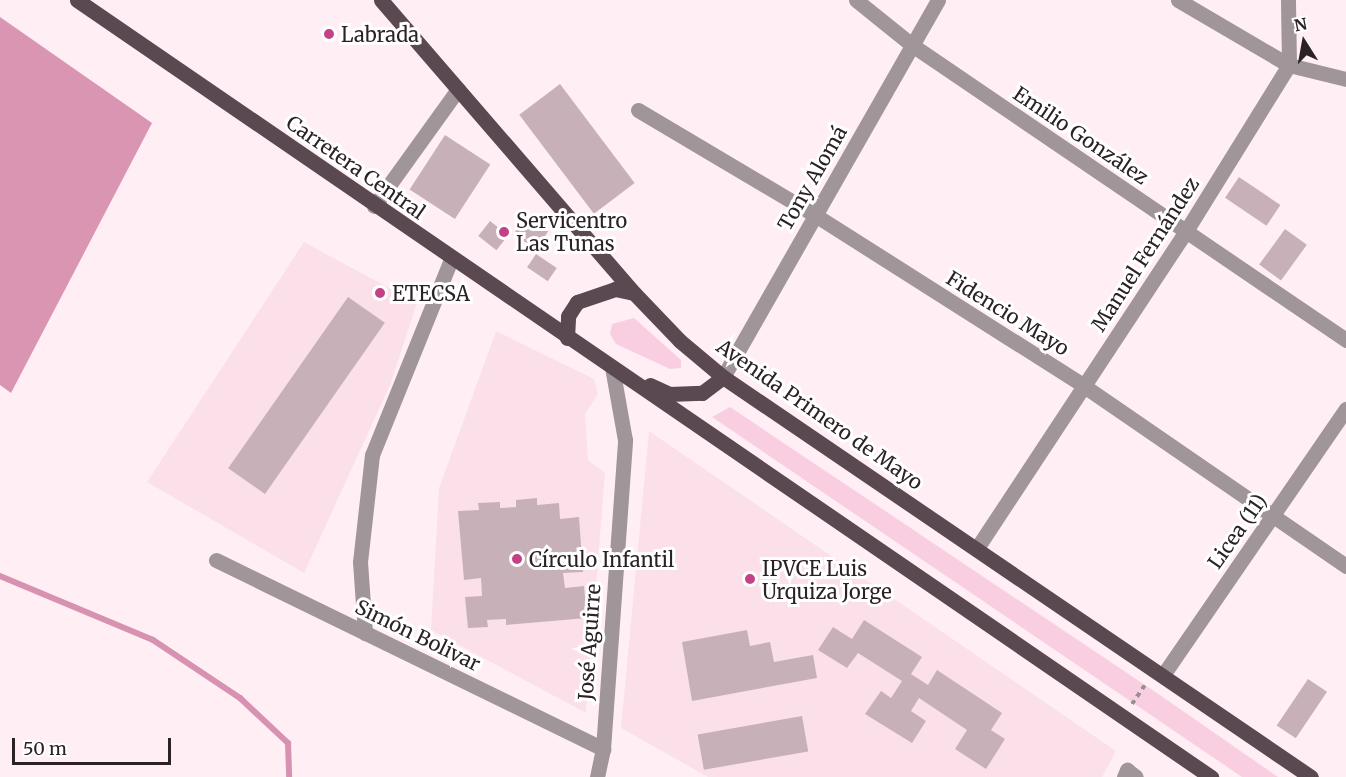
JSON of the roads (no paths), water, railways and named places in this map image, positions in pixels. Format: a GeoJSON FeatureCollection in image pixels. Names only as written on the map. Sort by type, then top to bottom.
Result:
{"type":"FeatureCollection","features":[{"type":"Feature","properties":{"kind":"main road","name":"Carretera Central"},"geometry":{"type":"LineString","coordinates":[[77,0],[374,206],[612,367]]}},
{"type":"Feature","properties":{"kind":"main road","name":"Avenida Primero de Mayo"},"geometry":{"type":"LineString","coordinates":[[381,0],[634,293],[680,340],[723,377],[1311,777]]}},
{"type":"Feature","properties":{"kind":"main road"},"geometry":{"type":"LineString","coordinates":[[567,338],[568,316],[577,302],[615,289],[634,293]]}},
{"type":"Feature","properties":{"kind":"main road"},"geometry":{"type":"LineString","coordinates":[[612,367],[669,394],[702,393],[723,377]]}},
{"type":"Feature","properties":{"kind":"main road"},"geometry":{"type":"LineString","coordinates":[[612,367],[1211,777]]}},
{"type":"Feature","properties":{"kind":"street","name":"Emilio González"},"geometry":{"type":"LineString","coordinates":[[856,0],[912,45],[1346,340]]}},
{"type":"Feature","properties":{"kind":"street","name":"Tony Alomá"},"geometry":{"type":"LineString","coordinates":[[723,377],[938,0]]}},
{"type":"Feature","properties":{"kind":"street"},"geometry":{"type":"LineString","coordinates":[[1178,0],[1289,65],[1346,79]]}},
{"type":"Feature","properties":{"kind":"street"},"geometry":{"type":"LineString","coordinates":[[1288,0],[1289,65]]}},
{"type":"Feature","properties":{"kind":"street","name":"Manuel Fernández"},"geometry":{"type":"LineString","coordinates":[[977,548],[1186,231],[1289,65]]}},
{"type":"Feature","properties":{"kind":"street"},"geometry":{"type":"LineString","coordinates":[[374,206],[458,89]]}},
{"type":"Feature","properties":{"kind":"street","name":"Fidencio Mayo"},"geometry":{"type":"LineString","coordinates":[[638,110],[815,215],[1084,386],[1346,566]]}},
{"type":"Feature","properties":{"kind":"street"},"geometry":{"type":"LineString","coordinates":[[365,633],[360,562],[372,455],[452,259]]}},
{"type":"Feature","properties":{"kind":"street","name":"José Aguirre"},"geometry":{"type":"LineString","coordinates":[[602,775],[625,440],[612,367]]}},
{"type":"Feature","properties":{"kind":"street","name":"Licea (11)"},"geometry":{"type":"LineString","coordinates":[[1159,673],[1273,516],[1346,409]]}},
{"type":"Feature","properties":{"kind":"street","name":"Simón Bolivar"},"geometry":{"type":"LineString","coordinates":[[216,560],[603,749]]}},
{"type":"Feature","properties":{"kind":"waterway"},"geometry":{"type":"LineString","coordinates":[[0,576],[153,640],[240,698],[288,743],[289,777]]}},
{"type":"Feature","properties":{"kind":"place","name":"Labrada"},"geometry":{"type":"Point","coordinates":[329,34]}},
{"type":"Feature","properties":{"kind":"place","name":"Servicentro Las Tunas"},"geometry":{"type":"Point","coordinates":[504,232]}},
{"type":"Feature","properties":{"kind":"place","name":"ETECSA"},"geometry":{"type":"Point","coordinates":[380,293]}},
{"type":"Feature","properties":{"kind":"place","name":"Círculo Infantil"},"geometry":{"type":"Point","coordinates":[517,559]}},
{"type":"Feature","properties":{"kind":"place","name":"IPVCE Luis Urquiza Jorge"},"geometry":{"type":"Point","coordinates":[750,579]}}]}
